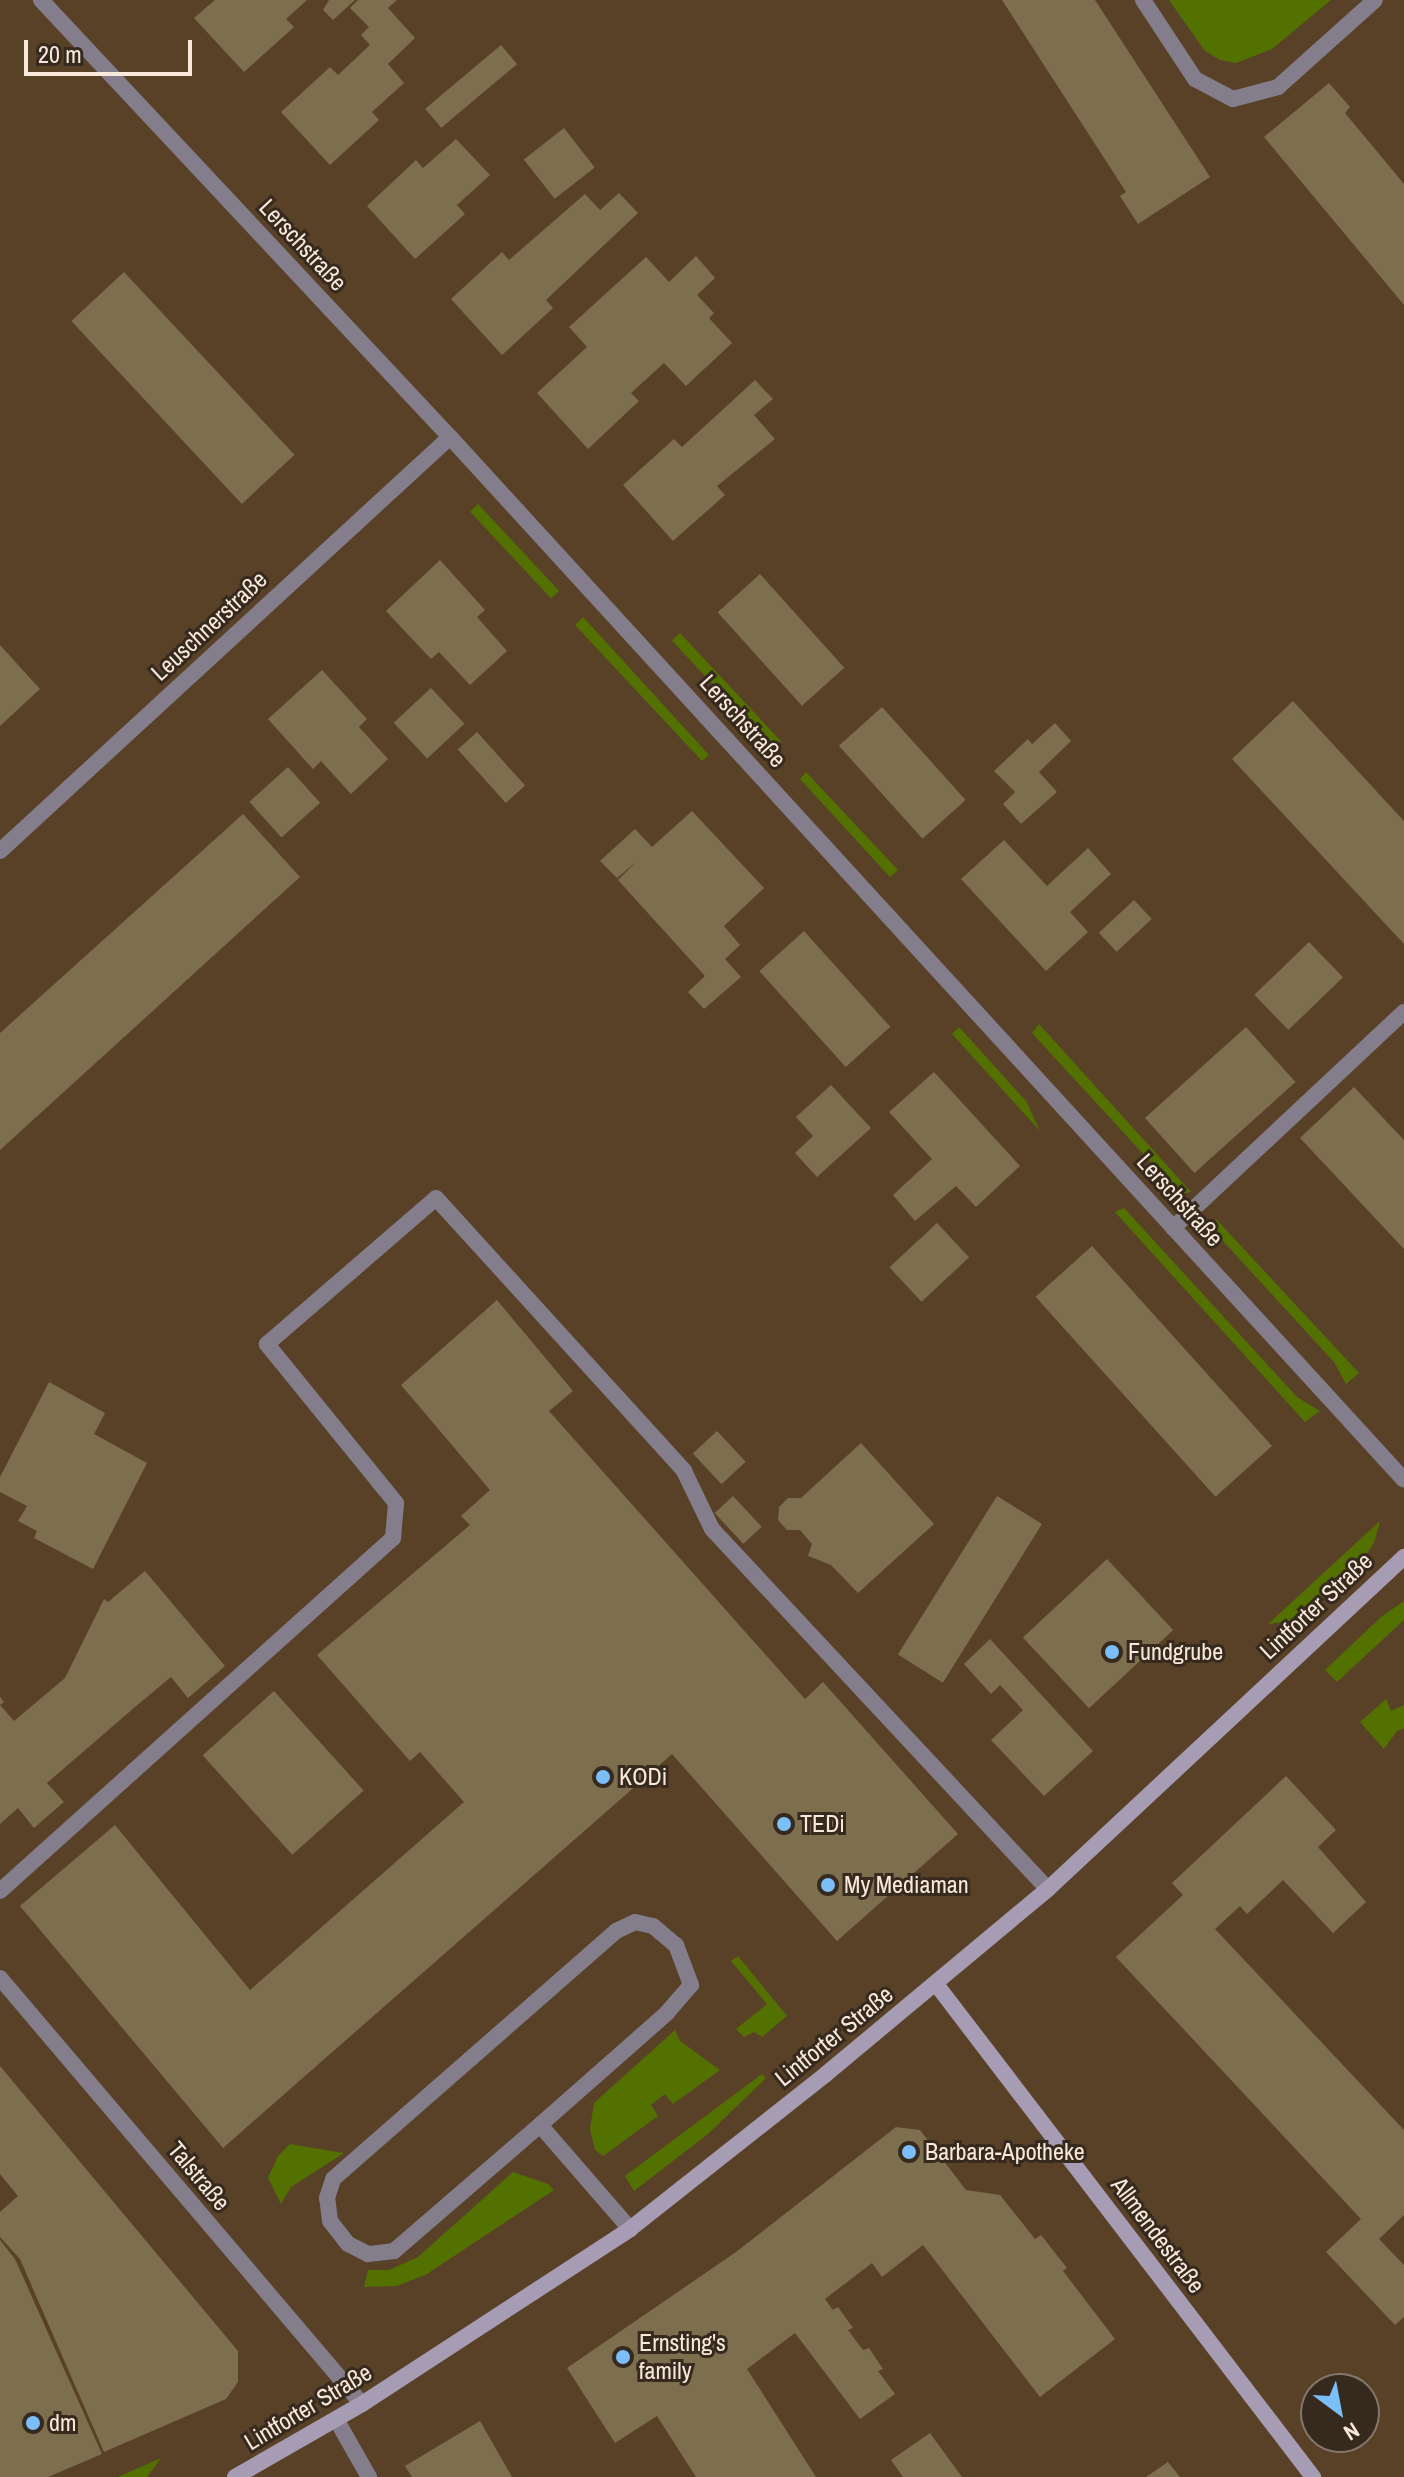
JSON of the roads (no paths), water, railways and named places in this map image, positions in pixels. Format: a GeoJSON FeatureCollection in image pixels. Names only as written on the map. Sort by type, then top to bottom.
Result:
{"type":"FeatureCollection","features":[{"type":"Feature","properties":{"kind":"street","name":"Lerschstraße"},"geometry":{"type":"LineString","coordinates":[[41,0],[450,437],[1404,1480]]}},
{"type":"Feature","properties":{"kind":"street"},"geometry":{"type":"LineString","coordinates":[[1143,0],[1195,79],[1233,99],[1278,87],[1375,0]]}},
{"type":"Feature","properties":{"kind":"street","name":"Leuschnerstraße"},"geometry":{"type":"LineString","coordinates":[[0,851],[450,437]]}},
{"type":"Feature","properties":{"kind":"street"},"geometry":{"type":"LineString","coordinates":[[1173,1228],[1404,1012]]}},
{"type":"Feature","properties":{"kind":"street"},"geometry":{"type":"LineString","coordinates":[[0,1891],[393,1538],[396,1503],[267,1344],[436,1198],[684,1471],[712,1529],[1048,1889]]}},
{"type":"Feature","properties":{"kind":"street","name":"Lintforter Straße"},"geometry":{"type":"LineString","coordinates":[[235,2477],[362,2404],[630,2229],[936,1984],[1048,1889],[1404,1557]]}},
{"type":"Feature","properties":{"kind":"street"},"geometry":{"type":"LineString","coordinates":[[635,1922],[653,1926],[676,1945],[686,1963],[691,1985],[667,2013],[540,2125],[394,2251],[368,2254],[348,2244],[330,2221],[327,2198],[333,2179],[616,1931],[635,1922]]}},
{"type":"Feature","properties":{"kind":"street","name":"Talstraße"},"geometry":{"type":"LineString","coordinates":[[0,1978],[362,2404]]}},
{"type":"Feature","properties":{"kind":"street","name":"Allmendestraße"},"geometry":{"type":"LineString","coordinates":[[936,1984],[1313,2477]]}},
{"type":"Feature","properties":{"kind":"street"},"geometry":{"type":"LineString","coordinates":[[540,2125],[630,2229]]}},
{"type":"Feature","properties":{"kind":"street"},"geometry":{"type":"LineString","coordinates":[[336,2419],[369,2477]]}},
{"type":"Feature","properties":{"kind":"place","name":"Fundgrube"},"geometry":{"type":"Point","coordinates":[1112,1652]}},
{"type":"Feature","properties":{"kind":"place","name":"KODi"},"geometry":{"type":"Point","coordinates":[603,1777]}},
{"type":"Feature","properties":{"kind":"place","name":"TEDi"},"geometry":{"type":"Point","coordinates":[784,1824]}},
{"type":"Feature","properties":{"kind":"place","name":"My Mediaman"},"geometry":{"type":"Point","coordinates":[828,1885]}},
{"type":"Feature","properties":{"kind":"place","name":"Barbara-Apotheke"},"geometry":{"type":"Point","coordinates":[909,2152]}},
{"type":"Feature","properties":{"kind":"place","name":"Ernsting's family"},"geometry":{"type":"Point","coordinates":[623,2357]}},
{"type":"Feature","properties":{"kind":"place","name":"dm"},"geometry":{"type":"Point","coordinates":[33,2423]}}]}
